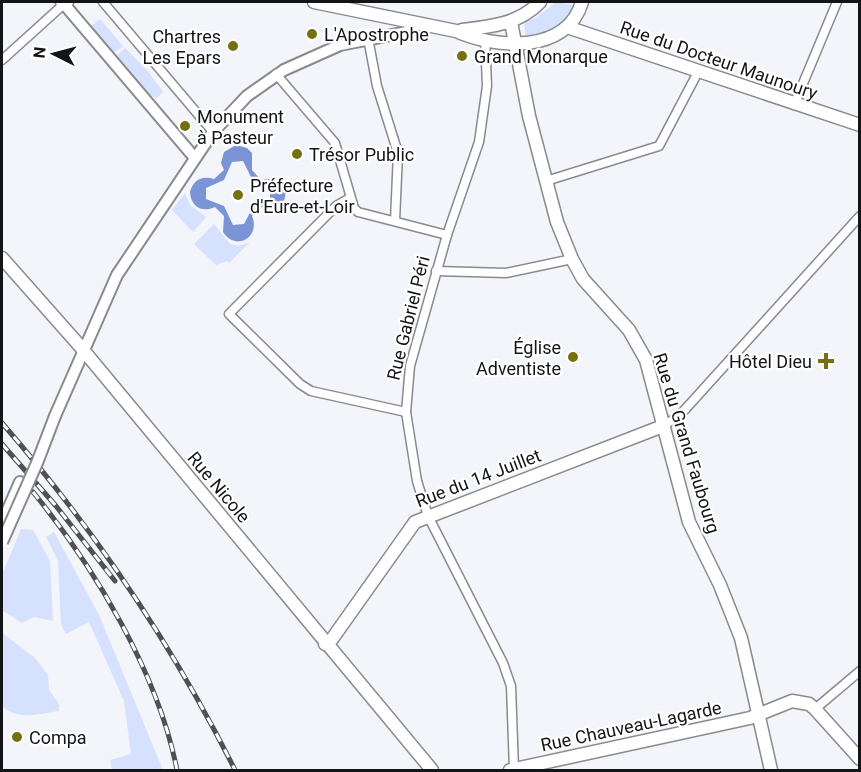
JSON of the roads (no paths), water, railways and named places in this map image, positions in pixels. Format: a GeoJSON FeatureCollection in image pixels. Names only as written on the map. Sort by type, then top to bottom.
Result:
{"type":"FeatureCollection","features":[{"type":"Feature","properties":{"kind":"main road"},"geometry":{"type":"LineString","coordinates":[[314,2],[365,7],[418,24],[485,39],[514,42],[544,40],[556,36],[574,19],[582,2]]}},
{"type":"Feature","properties":{"kind":"main road"},"geometry":{"type":"LineString","coordinates":[[456,31],[489,28],[511,22],[540,2]]}},
{"type":"Feature","properties":{"kind":"main road","name":"Rue du Grand Faubourg"},"geometry":{"type":"LineString","coordinates":[[511,22],[557,222],[583,279],[629,330],[646,360],[689,522],[737,629],[756,696],[771,771]]}},
{"type":"Feature","properties":{"kind":"main road","name":"Rue du Docteur Maunoury"},"geometry":{"type":"LineString","coordinates":[[567,27],[794,105],[860,125]]}},
{"type":"Feature","properties":{"kind":"main road","name":"Rue Nicole"},"geometry":{"type":"LineString","coordinates":[[2,258],[85,353],[325,644]]}},
{"type":"Feature","properties":{"kind":"main road","name":"Rue du 14 Juillet"},"geometry":{"type":"LineString","coordinates":[[325,644],[332,639],[410,527],[428,516],[663,426]]}},
{"type":"Feature","properties":{"kind":"main road"},"geometry":{"type":"LineString","coordinates":[[325,644],[432,771]]}},
{"type":"Feature","properties":{"kind":"main road"},"geometry":{"type":"LineString","coordinates":[[756,696],[785,704],[801,701],[815,709],[860,759]]}},
{"type":"Feature","properties":{"kind":"main road","name":"Rue Chauveau-Lagarde"},"geometry":{"type":"LineString","coordinates":[[513,770],[760,715],[785,704]]}},
{"type":"Feature","properties":{"kind":"street"},"geometry":{"type":"LineString","coordinates":[[2,60],[64,2],[194,157]]}},
{"type":"Feature","properties":{"kind":"street"},"geometry":{"type":"LineString","coordinates":[[103,2],[213,132]]}},
{"type":"Feature","properties":{"kind":"street"},"geometry":{"type":"LineString","coordinates":[[794,105],[837,2]]}},
{"type":"Feature","properties":{"kind":"street"},"geometry":{"type":"LineString","coordinates":[[2,523],[20,482],[85,353],[117,275],[194,157],[213,132],[247,96],[276,74],[326,50],[368,38],[407,32],[418,24]]}},
{"type":"Feature","properties":{"kind":"street"},"geometry":{"type":"LineString","coordinates":[[368,38],[377,86],[398,153],[395,221]]}},
{"type":"Feature","properties":{"kind":"street","name":"Rue Gabriel Péri"},"geometry":{"type":"LineString","coordinates":[[485,39],[487,86],[479,142],[447,235],[408,372],[406,412],[417,481],[428,516],[503,663],[511,686],[513,770]]}},
{"type":"Feature","properties":{"kind":"street"},"geometry":{"type":"LineString","coordinates":[[546,181],[659,146],[698,72]]}},
{"type":"Feature","properties":{"kind":"street"},"geometry":{"type":"LineString","coordinates":[[276,74],[335,143],[350,198],[358,212],[447,235]]}},
{"type":"Feature","properties":{"kind":"street"},"geometry":{"type":"LineString","coordinates":[[350,198],[336,206],[229,314],[300,384],[311,391],[406,412]]}},
{"type":"Feature","properties":{"kind":"street"},"geometry":{"type":"LineString","coordinates":[[663,426],[680,415],[860,216]]}},
{"type":"Feature","properties":{"kind":"street"},"geometry":{"type":"LineString","coordinates":[[436,271],[506,273],[572,259]]}},
{"type":"Feature","properties":{"kind":"street"},"geometry":{"type":"LineString","coordinates":[[2,542],[38,463],[55,416]]}},
{"type":"Feature","properties":{"kind":"street"},"geometry":{"type":"LineString","coordinates":[[815,709],[860,671]]}},
{"type":"Feature","properties":{"kind":"water"},"geometry":{"type":"Polygon","coordinates":[[[236,145],[247,148],[252,153],[252,170],[261,180],[277,178],[285,189],[284,201],[280,205],[268,209],[261,207],[252,216],[253,230],[250,236],[240,241],[228,238],[223,232],[224,216],[215,207],[202,209],[198,207],[192,202],[190,192],[196,182],[202,178],[214,179],[224,170],[221,163],[224,152],[236,145]],[[243,161],[232,162],[224,180],[206,188],[206,199],[224,206],[233,225],[244,224],[254,205],[270,198],[270,187],[253,181],[243,161]]]}},
{"type":"Feature","properties":{"kind":"railway"},"geometry":{"type":"LineString","coordinates":[[2,423],[68,504],[129,589],[185,678],[235,770]]}},
{"type":"Feature","properties":{"kind":"railway"},"geometry":{"type":"LineString","coordinates":[[2,444],[56,506],[115,581]]}},
{"type":"Feature","properties":{"kind":"railway"},"geometry":{"type":"LineString","coordinates":[[33,492],[79,554],[121,623],[155,696],[168,733],[177,770]]}},
{"type":"Feature","properties":{"kind":"place","name":"L'Apostrophe"},"geometry":{"type":"Point","coordinates":[312,34]}},
{"type":"Feature","properties":{"kind":"place","name":"Chartres Les Epars"},"geometry":{"type":"Point","coordinates":[233,46]}},
{"type":"Feature","properties":{"kind":"place","name":"Grand Monarque"},"geometry":{"type":"Point","coordinates":[462,56]}},
{"type":"Feature","properties":{"kind":"place","name":"Monument à Pasteur"},"geometry":{"type":"Point","coordinates":[185,126]}},
{"type":"Feature","properties":{"kind":"place","name":"Trésor Public"},"geometry":{"type":"Point","coordinates":[297,154]}},
{"type":"Feature","properties":{"kind":"place","name":"Préfecture d'Eure-et-Loir"},"geometry":{"type":"Point","coordinates":[238,195]}},
{"type":"Feature","properties":{"kind":"place","name":"Église Adventiste"},"geometry":{"type":"Point","coordinates":[573,357]}},
{"type":"Feature","properties":{"kind":"place","name":"Hôtel Dieu"},"geometry":{"type":"Point","coordinates":[826,361]}},
{"type":"Feature","properties":{"kind":"place","name":"Compa"},"geometry":{"type":"Point","coordinates":[17,737]}}]}
